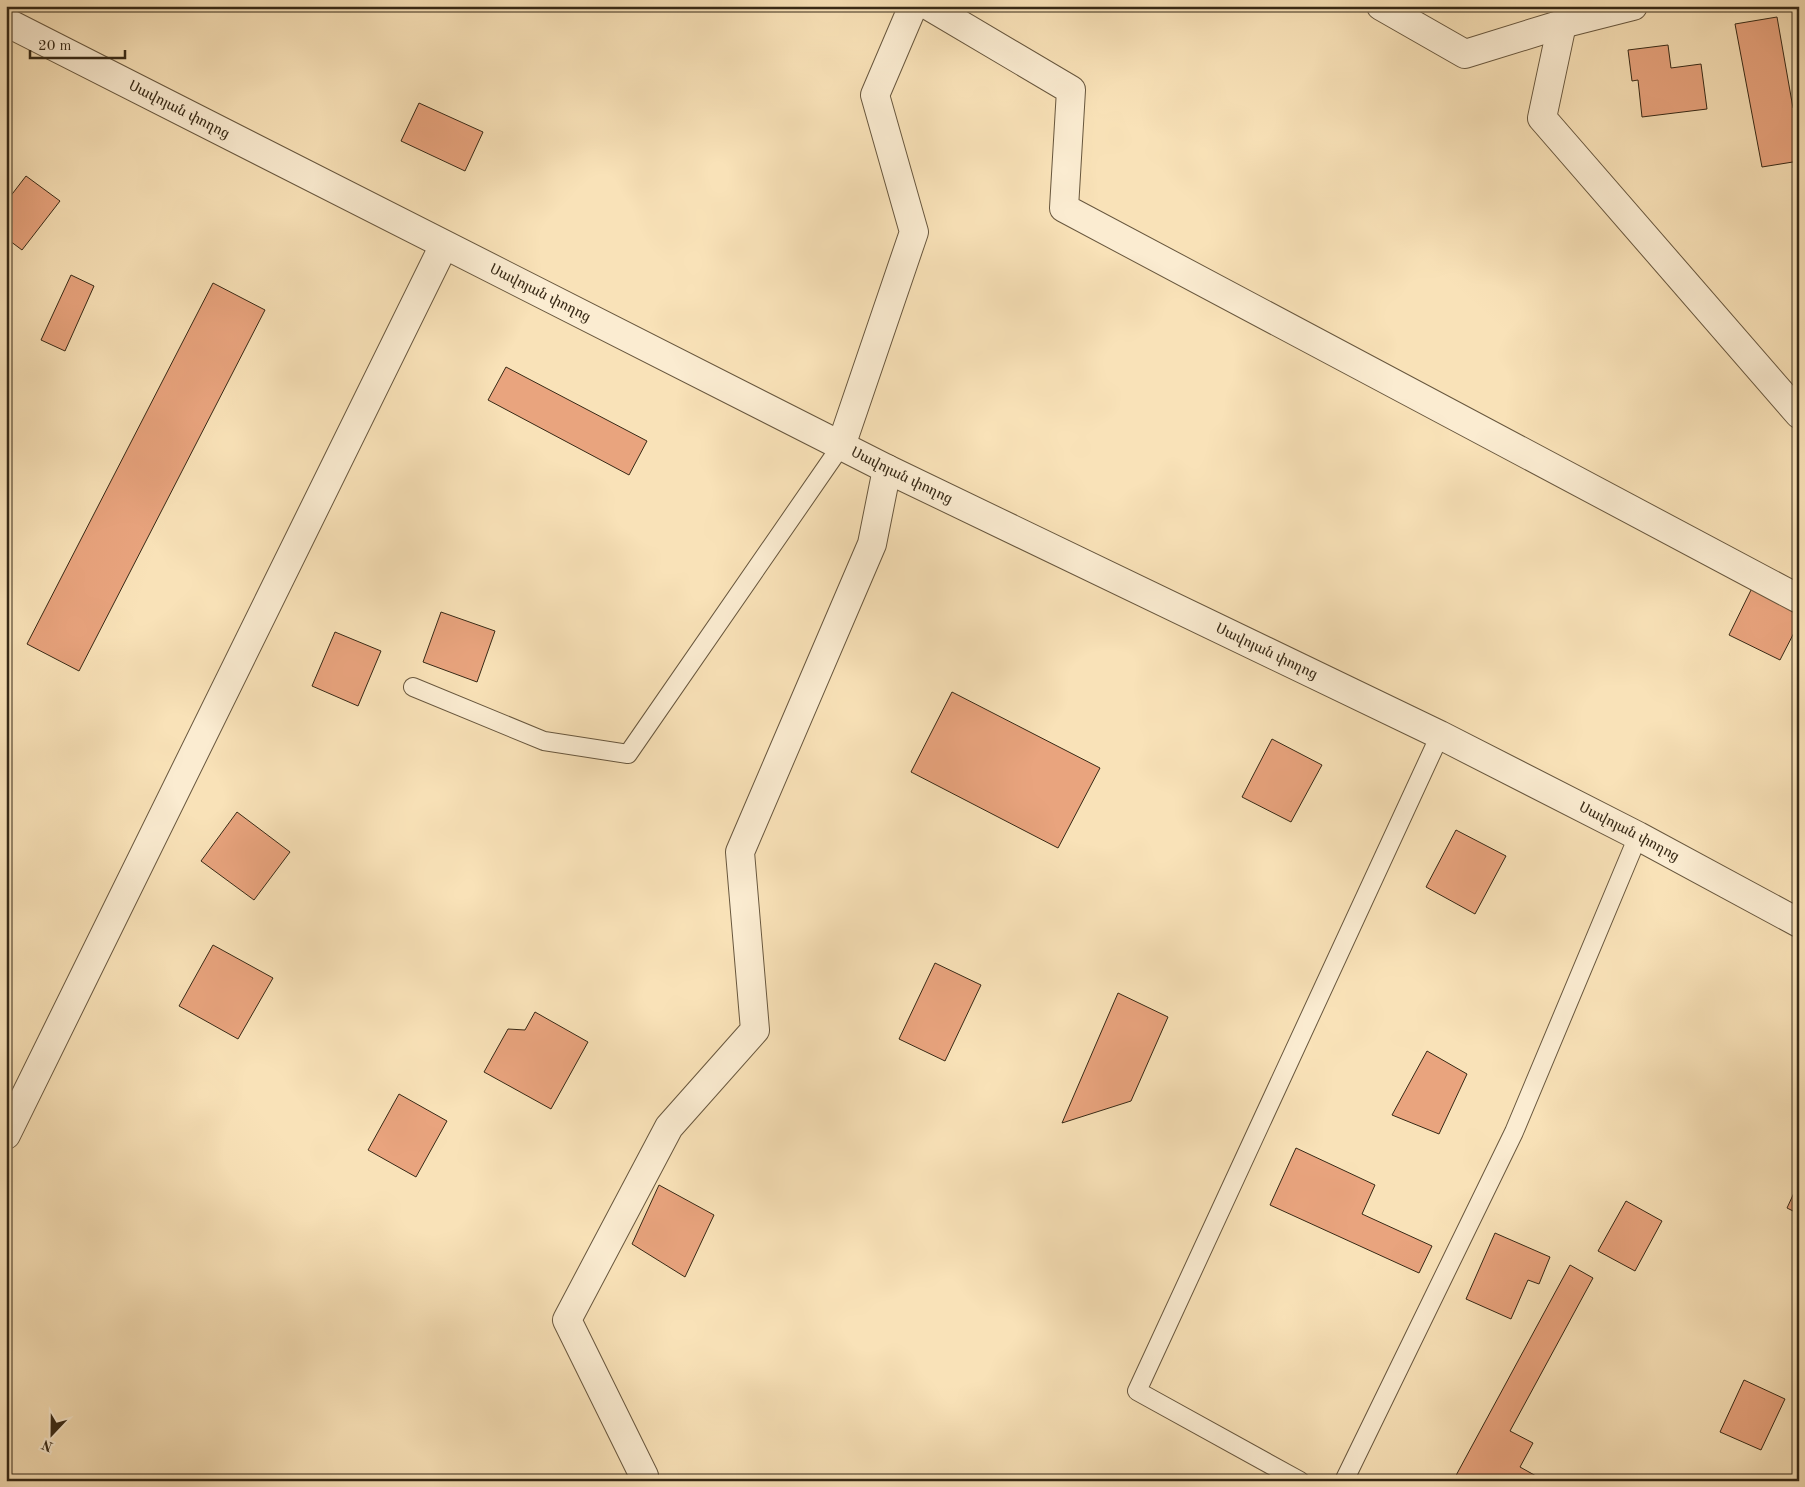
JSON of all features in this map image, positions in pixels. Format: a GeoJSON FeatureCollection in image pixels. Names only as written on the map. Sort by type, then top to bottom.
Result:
{"type":"FeatureCollection","features":[{"type":"Feature","properties":{"kind":"street"},"geometry":{"type":"LineString","coordinates":[[841,446],[914,232],[875,95],[913,6]]}},
{"type":"Feature","properties":{"kind":"street"},"geometry":{"type":"LineString","coordinates":[[929,6],[1071,90],[1064,208],[1799,599]]}},
{"type":"Feature","properties":{"kind":"street"},"geometry":{"type":"LineString","coordinates":[[1381,6],[1465,54],[1562,24],[1633,6]]}},
{"type":"Feature","properties":{"kind":"street","name":"Սավոյան փողոց"},"geometry":{"type":"LineString","coordinates":[[6,22],[887,469],[1440,735],[1638,836],[1799,924]]}},
{"type":"Feature","properties":{"kind":"street"},"geometry":{"type":"LineString","coordinates":[[1562,24],[1542,118],[1799,414]]}},
{"type":"Feature","properties":{"kind":"street"},"geometry":{"type":"LineString","coordinates":[[6,1135],[444,244]]}},
{"type":"Feature","properties":{"kind":"street"},"geometry":{"type":"LineString","coordinates":[[642,1481],[644,1476],[567,1320],[669,1128],[755,1030],[740,852],[872,544],[887,469]]}},
{"type":"Feature","properties":{"kind":"lane"},"geometry":{"type":"LineString","coordinates":[[413,688],[544,741],[628,754],[841,446]]}},
{"type":"Feature","properties":{"kind":"lane"},"geometry":{"type":"LineString","coordinates":[[1300,1481],[1136,1391],[1440,735]]}},
{"type":"Feature","properties":{"kind":"lane"},"geometry":{"type":"LineString","coordinates":[[1344,1481],[1514,1132],[1638,836]]}},
{"type":"Feature","properties":{"kind":"building"},"geometry":{"type":"Polygon","coordinates":[[[1777,17],[1793,108],[1799,107],[1799,161],[1762,167],[1735,24],[1777,17]]]}},
{"type":"Feature","properties":{"kind":"building"},"geometry":{"type":"Polygon","coordinates":[[[1668,45],[1671,68],[1701,64],[1707,109],[1642,117],[1638,80],[1632,81],[1628,50],[1668,45]]]}},
{"type":"Feature","properties":{"kind":"building"},"geometry":{"type":"Polygon","coordinates":[[[419,103],[483,132],[465,171],[401,141],[419,103]]]}},
{"type":"Feature","properties":{"kind":"building"},"geometry":{"type":"Polygon","coordinates":[[[26,176],[60,201],[22,250],[6,238],[6,202],[26,176]]]}},
{"type":"Feature","properties":{"kind":"building"},"geometry":{"type":"Polygon","coordinates":[[[71,275],[94,286],[65,351],[41,340],[71,275]]]}},
{"type":"Feature","properties":{"kind":"building"},"geometry":{"type":"Polygon","coordinates":[[[213,283],[265,310],[79,671],[27,644],[213,283]]]}},
{"type":"Feature","properties":{"kind":"building"},"geometry":{"type":"Polygon","coordinates":[[[506,367],[647,441],[629,475],[488,400],[506,367]]]}},
{"type":"Feature","properties":{"kind":"building"},"geometry":{"type":"Polygon","coordinates":[[[1753,586],[1799,609],[1799,623],[1780,660],[1729,635],[1753,586]]]}},
{"type":"Feature","properties":{"kind":"building"},"geometry":{"type":"Polygon","coordinates":[[[441,612],[495,631],[477,682],[423,662],[441,612]]]}},
{"type":"Feature","properties":{"kind":"building"},"geometry":{"type":"Polygon","coordinates":[[[335,632],[381,651],[358,706],[312,686],[335,632]]]}},
{"type":"Feature","properties":{"kind":"building"},"geometry":{"type":"Polygon","coordinates":[[[952,692],[1100,768],[1058,848],[911,772],[952,692]]]}},
{"type":"Feature","properties":{"kind":"building"},"geometry":{"type":"Polygon","coordinates":[[[1272,739],[1322,765],[1291,822],[1242,797],[1272,739]]]}},
{"type":"Feature","properties":{"kind":"building"},"geometry":{"type":"Polygon","coordinates":[[[237,812],[290,852],[254,900],[201,861],[237,812]]]}},
{"type":"Feature","properties":{"kind":"building"},"geometry":{"type":"Polygon","coordinates":[[[1456,830],[1506,856],[1475,914],[1426,887],[1456,830]]]}},
{"type":"Feature","properties":{"kind":"building"},"geometry":{"type":"Polygon","coordinates":[[[213,945],[273,978],[238,1039],[179,1006],[213,945]]]}},
{"type":"Feature","properties":{"kind":"building"},"geometry":{"type":"Polygon","coordinates":[[[935,963],[981,985],[945,1061],[899,1039],[935,963]]]}},
{"type":"Feature","properties":{"kind":"building"},"geometry":{"type":"Polygon","coordinates":[[[1118,993],[1168,1017],[1131,1101],[1062,1123],[1118,993]]]}},
{"type":"Feature","properties":{"kind":"building"},"geometry":{"type":"Polygon","coordinates":[[[535,1012],[588,1042],[551,1109],[484,1072],[508,1029],[525,1030],[535,1012]]]}},
{"type":"Feature","properties":{"kind":"building"},"geometry":{"type":"Polygon","coordinates":[[[1427,1051],[1467,1074],[1439,1134],[1392,1115],[1427,1051]]]}},
{"type":"Feature","properties":{"kind":"building"},"geometry":{"type":"Polygon","coordinates":[[[399,1094],[447,1121],[416,1177],[368,1150],[399,1094]]]}},
{"type":"Feature","properties":{"kind":"building"},"geometry":{"type":"Polygon","coordinates":[[[1296,1148],[1375,1185],[1362,1214],[1432,1246],[1419,1273],[1270,1205],[1296,1148]]]}},
{"type":"Feature","properties":{"kind":"building"},"geometry":{"type":"Polygon","coordinates":[[[1799,1182],[1799,1214],[1787,1208],[1799,1182]]]}},
{"type":"Feature","properties":{"kind":"building"},"geometry":{"type":"Polygon","coordinates":[[[659,1185],[714,1215],[685,1277],[632,1244],[659,1185]]]}},
{"type":"Feature","properties":{"kind":"building"},"geometry":{"type":"Polygon","coordinates":[[[1626,1201],[1662,1221],[1635,1271],[1598,1251],[1626,1201]]]}},
{"type":"Feature","properties":{"kind":"building"},"geometry":{"type":"Polygon","coordinates":[[[1495,1233],[1550,1257],[1539,1284],[1528,1280],[1511,1319],[1466,1299],[1495,1233]]]}},
{"type":"Feature","properties":{"kind":"building"},"geometry":{"type":"Polygon","coordinates":[[[1570,1265],[1593,1278],[1510,1431],[1533,1443],[1520,1467],[1545,1481],[1453,1481],[1570,1265]]]}},
{"type":"Feature","properties":{"kind":"building"},"geometry":{"type":"Polygon","coordinates":[[[1744,1380],[1785,1399],[1761,1450],[1720,1432],[1744,1380]]]}}]}
